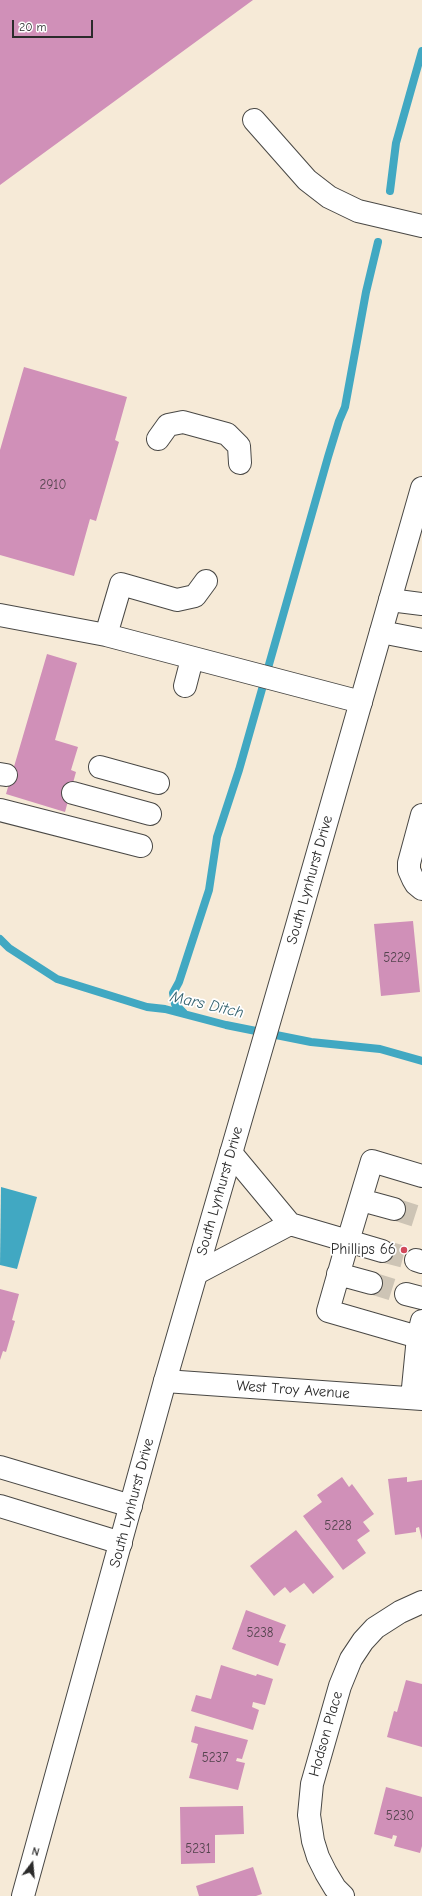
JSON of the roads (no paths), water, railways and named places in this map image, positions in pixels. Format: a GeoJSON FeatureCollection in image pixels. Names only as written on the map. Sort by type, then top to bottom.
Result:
{"type":"FeatureCollection","features":[{"type":"Feature","properties":{"kind":"main road"},"geometry":{"type":"LineString","coordinates":[[254,120],[307,180],[329,197],[358,211],[422,226]]}},
{"type":"Feature","properties":{"kind":"main road"},"geometry":{"type":"LineString","coordinates":[[158,439],[168,425],[183,422],[227,434],[239,446],[240,463]]}},
{"type":"Feature","properties":{"kind":"main road","name":"South Lynhurst Drive"},"geometry":{"type":"LineString","coordinates":[[23,1896],[165,1381],[422,488]]}},
{"type":"Feature","properties":{"kind":"main road"},"geometry":{"type":"LineString","coordinates":[[106,635],[121,584],[177,600],[195,596],[206,581]]}},
{"type":"Feature","properties":{"kind":"main road"},"geometry":{"type":"LineString","coordinates":[[390,600],[422,604]]}},
{"type":"Feature","properties":{"kind":"main road"},"geometry":{"type":"LineString","coordinates":[[0,615],[106,635],[192,659],[361,702]]}},
{"type":"Feature","properties":{"kind":"main road"},"geometry":{"type":"LineString","coordinates":[[381,632],[422,640]]}},
{"type":"Feature","properties":{"kind":"main road"},"geometry":{"type":"LineString","coordinates":[[185,686],[192,659]]}},
{"type":"Feature","properties":{"kind":"main road"},"geometry":{"type":"LineString","coordinates":[[100,767],[158,783]]}},
{"type":"Feature","properties":{"kind":"main road"},"geometry":{"type":"LineString","coordinates":[[73,793],[150,814]]}},
{"type":"Feature","properties":{"kind":"main road"},"geometry":{"type":"LineString","coordinates":[[0,810],[141,846]]}},
{"type":"Feature","properties":{"kind":"main road"},"geometry":{"type":"LineString","coordinates":[[418,884],[409,870],[409,863],[422,815]]}},
{"type":"Feature","properties":{"kind":"main road"},"geometry":{"type":"LineString","coordinates":[[231,1154],[290,1224],[382,1251]]}},
{"type":"Feature","properties":{"kind":"main road"},"geometry":{"type":"LineString","coordinates":[[417,1399],[420,1329],[328,1311],[372,1161],[422,1176]]}},
{"type":"Feature","properties":{"kind":"main road"},"geometry":{"type":"LineString","coordinates":[[361,1200],[394,1209]]}},
{"type":"Feature","properties":{"kind":"main road"},"geometry":{"type":"LineString","coordinates":[[197,1273],[290,1224]]}},
{"type":"Feature","properties":{"kind":"main road"},"geometry":{"type":"LineString","coordinates":[[338,1274],[372,1284]]}},
{"type":"Feature","properties":{"kind":"main road","name":"West Troy Avenue"},"geometry":{"type":"LineString","coordinates":[[165,1381],[417,1399]]}},
{"type":"Feature","properties":{"kind":"main road"},"geometry":{"type":"LineString","coordinates":[[0,1467],[131,1506]]}},
{"type":"Feature","properties":{"kind":"main road"},"geometry":{"type":"LineString","coordinates":[[0,1506],[121,1543]]}},
{"type":"Feature","properties":{"kind":"main road","name":"Hodson Place"},"geometry":{"type":"LineString","coordinates":[[343,1896],[335,1888],[326,1873],[318,1857],[313,1841],[309,1815],[312,1784],[340,1686],[351,1659],[375,1628],[400,1612],[422,1602]]}},
{"type":"Feature","properties":{"kind":"water"},"geometry":{"type":"Polygon","coordinates":[[[1,1187],[37,1197],[17,1269],[0,1265],[1,1187]]]}},
{"type":"Feature","properties":{"kind":"waterway"},"geometry":{"type":"LineString","coordinates":[[390,191],[396,143],[422,51]]}},
{"type":"Feature","properties":{"kind":"waterway"},"geometry":{"type":"LineString","coordinates":[[184,1013],[175,1004],[173,993],[179,982],[209,890],[217,837],[239,770],[328,457],[345,407],[366,292],[378,242]]}},
{"type":"Feature","properties":{"kind":"waterway","name":"Mars Ditch"},"geometry":{"type":"LineString","coordinates":[[0,939],[9,948],[57,979],[147,1007],[165,1009],[226,1025],[311,1042],[380,1049],[422,1061]]}},
{"type":"Feature","properties":{"kind":"tunnel"},"geometry":{"type":"LineString","coordinates":[[394,1209],[422,1218]]}},
{"type":"Feature","properties":{"kind":"tunnel"},"geometry":{"type":"LineString","coordinates":[[382,1251],[416,1260]]}},
{"type":"Feature","properties":{"kind":"tunnel"},"geometry":{"type":"LineString","coordinates":[[371,1283],[406,1294]]}},
{"type":"Feature","properties":{"kind":"place","name":"Phillips 66"},"geometry":{"type":"Point","coordinates":[404,1250]}}]}
